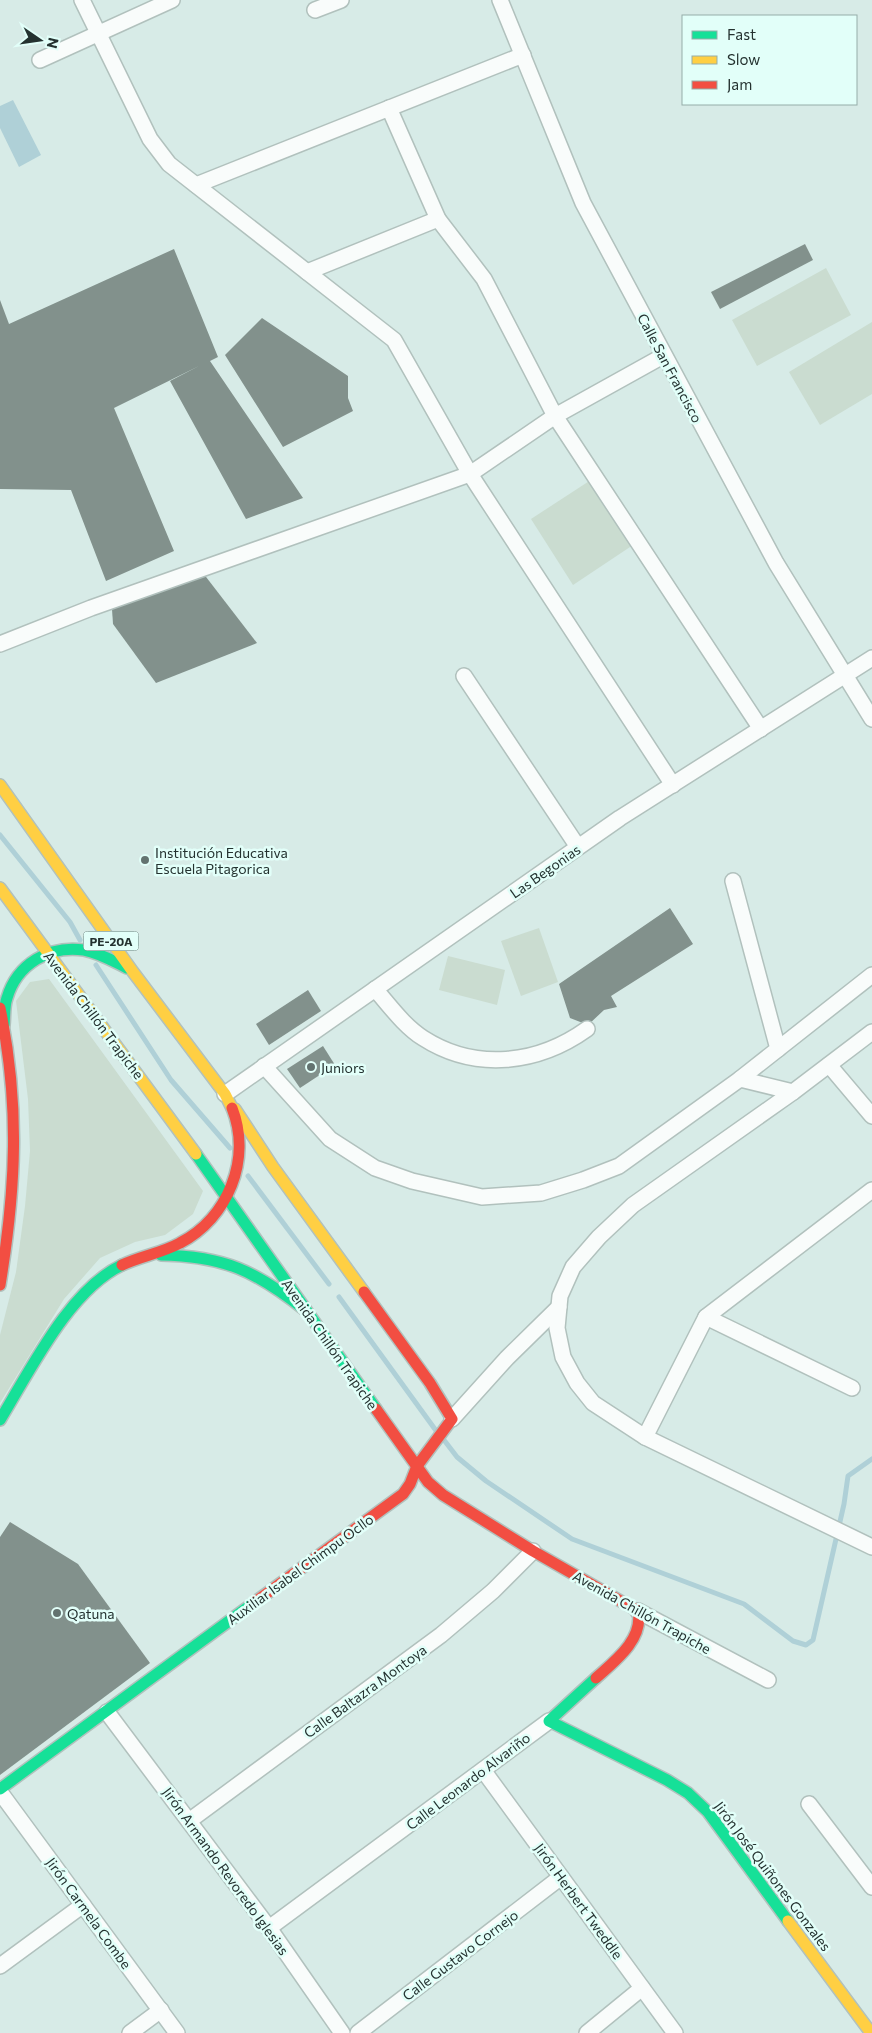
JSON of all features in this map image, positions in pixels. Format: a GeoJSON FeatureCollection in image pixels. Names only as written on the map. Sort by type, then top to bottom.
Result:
{"type":"FeatureCollection","features":[{"type":"Feature","properties":{"kind":"street"},"geometry":{"type":"LineString","coordinates":[[82,0],[150,139],[169,164],[394,340],[470,474],[673,785]]}},
{"type":"Feature","properties":{"kind":"street"},"geometry":{"type":"LineString","coordinates":[[40,60],[172,0]]}},
{"type":"Feature","properties":{"kind":"street"},"geometry":{"type":"LineString","coordinates":[[315,10],[341,0]]}},
{"type":"Feature","properties":{"kind":"street","name":"Calle San Francisco"},"geometry":{"type":"LineString","coordinates":[[500,0],[583,203],[663,356],[776,563],[872,719]]}},
{"type":"Feature","properties":{"kind":"street"},"geometry":{"type":"LineString","coordinates":[[196,185],[523,54]]}},
{"type":"Feature","properties":{"kind":"street"},"geometry":{"type":"LineString","coordinates":[[389,108],[438,219],[484,279],[555,416],[761,729]]}},
{"type":"Feature","properties":{"kind":"street"},"geometry":{"type":"LineString","coordinates":[[307,272],[438,219]]}},
{"type":"Feature","properties":{"kind":"street"},"geometry":{"type":"LineString","coordinates":[[0,644],[91,608],[470,474],[555,416],[663,356]]}},
{"type":"Feature","properties":{"kind":"street","name":"Las Begonias"},"geometry":{"type":"LineString","coordinates":[[225,1094],[578,847],[872,658]]}},
{"type":"Feature","properties":{"kind":"street"},"geometry":{"type":"LineString","coordinates":[[464,676],[578,847]]}},
{"type":"Feature","properties":{"kind":"street","name":"PE-20A"},"geometry":{"type":"LineString","coordinates":[[0,785],[133,972],[225,1094],[234,1113],[240,1141],[240,1155],[235,1176],[226,1195],[206,1224],[193,1235],[179,1243],[130,1259],[116,1267],[83,1295],[67,1314],[0,1420]]}},
{"type":"Feature","properties":{"kind":"street"},"geometry":{"type":"LineString","coordinates":[[733,882],[778,1049]]}},
{"type":"Feature","properties":{"kind":"street","name":"Avenida Chillón Trapiche"},"geometry":{"type":"LineString","coordinates":[[0,888],[226,1195],[304,1310],[428,1482],[443,1495],[533,1551],[638,1611],[768,1680]]}},
{"type":"Feature","properties":{"kind":"street"},"geometry":{"type":"LineString","coordinates":[[0,1284],[12,1209],[15,1172],[13,1102],[3,1008],[8,990],[17,974],[30,961],[47,952],[65,949],[101,954],[118,961],[133,972]]}},
{"type":"Feature","properties":{"kind":"street"},"geometry":{"type":"LineString","coordinates":[[264,1066],[330,1139],[374,1168],[412,1181],[482,1197],[541,1193],[619,1166],[740,1078],[872,975]]}},
{"type":"Feature","properties":{"kind":"street"},"geometry":{"type":"LineString","coordinates":[[375,989],[403,1020],[422,1037],[445,1049],[473,1057],[509,1060],[535,1056],[569,1042],[587,1029]]}},
{"type":"Feature","properties":{"kind":"street"},"geometry":{"type":"LineString","coordinates":[[0,1008],[4,1027]]}},
{"type":"Feature","properties":{"kind":"street"},"geometry":{"type":"LineString","coordinates":[[872,1032],[793,1092],[633,1205],[599,1237],[573,1267],[560,1296],[557,1328],[563,1357],[577,1384],[593,1403],[645,1437],[872,1547]]}},
{"type":"Feature","properties":{"kind":"street"},"geometry":{"type":"LineString","coordinates":[[829,1065],[872,1116]]}},
{"type":"Feature","properties":{"kind":"street"},"geometry":{"type":"LineString","coordinates":[[740,1078],[793,1092]]}},
{"type":"Feature","properties":{"kind":"street"},"geometry":{"type":"LineString","coordinates":[[225,1094],[273,1167],[424,1376],[452,1419]]}},
{"type":"Feature","properties":{"kind":"street"},"geometry":{"type":"LineString","coordinates":[[645,1437],[706,1317],[872,1190]]}},
{"type":"Feature","properties":{"kind":"street"},"geometry":{"type":"LineString","coordinates":[[147,1255],[185,1254],[225,1261],[268,1282],[304,1310]]}},
{"type":"Feature","properties":{"kind":"street","name":"Auxiliar Isabel Chimpu Ocllo"},"geometry":{"type":"LineString","coordinates":[[0,1791],[402,1494],[410,1484],[417,1466],[452,1419],[507,1358],[558,1307]]}},
{"type":"Feature","properties":{"kind":"street"},"geometry":{"type":"LineString","coordinates":[[706,1317],[852,1388]]}},
{"type":"Feature","properties":{"kind":"street","name":"Calle Baltazra Montoya"},"geometry":{"type":"LineString","coordinates":[[188,1821],[441,1635],[493,1591],[533,1551]]}},
{"type":"Feature","properties":{"kind":"street","name":"Calle Leonardo Alvariño"},"geometry":{"type":"LineString","coordinates":[[269,1928],[549,1720],[622,1654],[633,1639],[639,1626],[638,1611]]}},
{"type":"Feature","properties":{"kind":"street","name":"Jirón Armando Revoredo Iglesias"},"geometry":{"type":"LineString","coordinates":[[107,1712],[269,1928],[342,2033]]}},
{"type":"Feature","properties":{"kind":"street","name":"Jirón José Quiñones Gonzales"},"geometry":{"type":"LineString","coordinates":[[549,1720],[667,1780],[688,1793],[708,1812],[871,2033]]}},
{"type":"Feature","properties":{"kind":"street","name":"Jirón Herbert Tweddle"},"geometry":{"type":"LineString","coordinates":[[483,1770],[674,2033]]}},
{"type":"Feature","properties":{"kind":"street","name":"Jirón Carmela Combe"},"geometry":{"type":"LineString","coordinates":[[0,1791],[177,2033]]}},
{"type":"Feature","properties":{"kind":"street"},"geometry":{"type":"LineString","coordinates":[[809,1804],[872,1887]]}},
{"type":"Feature","properties":{"kind":"street","name":"Calle Gustavo Cornejo"},"geometry":{"type":"LineString","coordinates":[[358,2033],[562,1877]]}},
{"type":"Feature","properties":{"kind":"street"},"geometry":{"type":"LineString","coordinates":[[0,1966],[83,1905]]}},
{"type":"Feature","properties":{"kind":"street"},"geometry":{"type":"LineString","coordinates":[[587,2033],[642,1988]]}},
{"type":"Feature","properties":{"kind":"street"},"geometry":{"type":"LineString","coordinates":[[130,2033],[160,2010]]}},
{"type":"Feature","properties":{"kind":"green space"},"geometry":{"type":"Polygon","coordinates":[[[826,268],[851,315],[757,366],[732,320],[826,268]]]}},
{"type":"Feature","properties":{"kind":"green space"},"geometry":{"type":"Polygon","coordinates":[[[872,322],[872,394],[820,425],[789,372],[872,322]]]}},
{"type":"Feature","properties":{"kind":"green space"},"geometry":{"type":"Polygon","coordinates":[[[597,476],[639,541],[573,585],[531,519],[597,476]]]}},
{"type":"Feature","properties":{"kind":"green space"},"geometry":{"type":"Polygon","coordinates":[[[539,928],[558,982],[521,996],[501,941],[539,928]]]}},
{"type":"Feature","properties":{"kind":"green space"},"geometry":{"type":"Polygon","coordinates":[[[448,956],[505,970],[497,1005],[439,990],[448,956]]]}},
{"type":"Feature","properties":{"kind":"green space"},"geometry":{"type":"Polygon","coordinates":[[[49,979],[203,1191],[193,1214],[165,1235],[135,1242],[100,1258],[64,1299],[0,1403],[0,1335],[16,1272],[30,1151],[28,1099],[16,1001],[30,982],[49,979]]]}},
{"type":"Feature","properties":{"kind":"water"},"geometry":{"type":"Polygon","coordinates":[[[13,100],[41,155],[19,167],[0,128],[0,106],[13,100]]]}},
{"type":"Feature","properties":{"kind":"building"},"geometry":{"type":"Polygon","coordinates":[[[805,244],[813,260],[720,309],[711,292],[805,244]]]}},
{"type":"Feature","properties":{"kind":"building"},"geometry":{"type":"Polygon","coordinates":[[[174,249],[218,357],[210,361],[303,498],[246,519],[170,381],[199,366],[114,408],[174,551],[106,581],[71,490],[0,489],[0,300],[9,324],[174,249]]]}},
{"type":"Feature","properties":{"kind":"building"},"geometry":{"type":"Polygon","coordinates":[[[262,318],[348,376],[348,398],[353,411],[283,447],[225,355],[262,318]]]}},
{"type":"Feature","properties":{"kind":"building"},"geometry":{"type":"Polygon","coordinates":[[[203,573],[257,643],[156,683],[113,624],[112,609],[203,573]]]}},
{"type":"Feature","properties":{"kind":"building"},"geometry":{"type":"Polygon","coordinates":[[[670,908],[693,944],[611,996],[617,1007],[604,1010],[588,1025],[570,1018],[559,984],[670,908]]]}},
{"type":"Feature","properties":{"kind":"building"},"geometry":{"type":"Polygon","coordinates":[[[308,990],[321,1011],[269,1045],[256,1024],[308,990]]]}},
{"type":"Feature","properties":{"kind":"building","name":"Juniors"},"geometry":{"type":"Polygon","coordinates":[[[323,1046],[335,1065],[300,1088],[287,1069],[323,1046]]]}},
{"type":"Feature","properties":{"kind":"building","name":"Qatuna"},"geometry":{"type":"Polygon","coordinates":[[[10,1522],[78,1564],[150,1663],[0,1775],[0,1537],[10,1522]]]}},
{"type":"Feature","properties":{"kind":"waterway"},"geometry":{"type":"LineString","coordinates":[[0,835],[70,922],[80,940]]}},
{"type":"Feature","properties":{"kind":"waterway"},"geometry":{"type":"LineString","coordinates":[[96,965],[171,1080],[230,1148]]}},
{"type":"Feature","properties":{"kind":"waterway"},"geometry":{"type":"LineString","coordinates":[[248,1176],[329,1284]]}},
{"type":"Feature","properties":{"kind":"waterway"},"geometry":{"type":"LineString","coordinates":[[339,1297],[437,1432]]}},
{"type":"Feature","properties":{"kind":"waterway"},"geometry":{"type":"LineString","coordinates":[[444,1440],[457,1457],[486,1481],[572,1539],[744,1604],[793,1641],[806,1645],[813,1640],[844,1504],[848,1476],[872,1459]]}},
{"type":"Feature","properties":{"kind":"traffic: fast"},"geometry":{"type":"LineString","coordinates":[[4,1025],[5,1004],[12,986],[18,975],[36,959],[59,951],[71,949],[84,950],[101,955],[127,968]]}},
{"type":"Feature","properties":{"kind":"traffic: fast"},"geometry":{"type":"LineString","coordinates":[[196,1154],[376,1409]]}},
{"type":"Feature","properties":{"kind":"traffic: fast"},"geometry":{"type":"LineString","coordinates":[[161,1255],[203,1259],[238,1268],[271,1285],[305,1310]]}},
{"type":"Feature","properties":{"kind":"traffic: fast"},"geometry":{"type":"LineString","coordinates":[[0,1420],[38,1356],[68,1312],[103,1277],[122,1265]]}},
{"type":"Feature","properties":{"kind":"traffic: fast"},"geometry":{"type":"LineString","coordinates":[[0,1789],[255,1602]]}},
{"type":"Feature","properties":{"kind":"traffic: fast"},"geometry":{"type":"LineString","coordinates":[[596,1678],[549,1721],[667,1780],[688,1793],[708,1812],[788,1921]]}},
{"type":"Feature","properties":{"kind":"traffic: slow"},"geometry":{"type":"LineString","coordinates":[[0,785],[133,972],[225,1094],[232,1108]]}},
{"type":"Feature","properties":{"kind":"traffic: slow"},"geometry":{"type":"LineString","coordinates":[[0,888],[196,1154]]}},
{"type":"Feature","properties":{"kind":"traffic: slow"},"geometry":{"type":"LineString","coordinates":[[235,1109],[273,1167],[364,1292]]}},
{"type":"Feature","properties":{"kind":"traffic: slow"},"geometry":{"type":"LineString","coordinates":[[788,1921],[871,2033]]}},
{"type":"Feature","properties":{"kind":"traffic: jam"},"geometry":{"type":"LineString","coordinates":[[0,1008],[11,1079],[14,1146],[10,1214],[0,1285]]}},
{"type":"Feature","properties":{"kind":"traffic: jam"},"geometry":{"type":"LineString","coordinates":[[122,1265],[180,1243],[197,1232],[211,1219],[223,1203],[232,1185],[237,1167],[239,1147],[237,1127],[232,1108]]}},
{"type":"Feature","properties":{"kind":"traffic: jam"},"geometry":{"type":"LineString","coordinates":[[255,1602],[403,1494],[410,1484],[417,1466],[452,1419],[430,1383],[364,1292]]}},
{"type":"Feature","properties":{"kind":"traffic: jam"},"geometry":{"type":"LineString","coordinates":[[376,1409],[428,1482],[443,1495],[533,1551],[638,1611],[637,1631],[632,1640],[619,1657],[596,1678]]}},
{"type":"Feature","properties":{"kind":"place","name":"Institución Educativa Escuela Pitagorica"},"geometry":{"type":"Point","coordinates":[145,860]}},
{"type":"Feature","properties":{"kind":"place","name":"Juniors"},"geometry":{"type":"Point","coordinates":[311,1067]}},
{"type":"Feature","properties":{"kind":"place","name":"Qatuna"},"geometry":{"type":"Point","coordinates":[57,1613]}}]}
